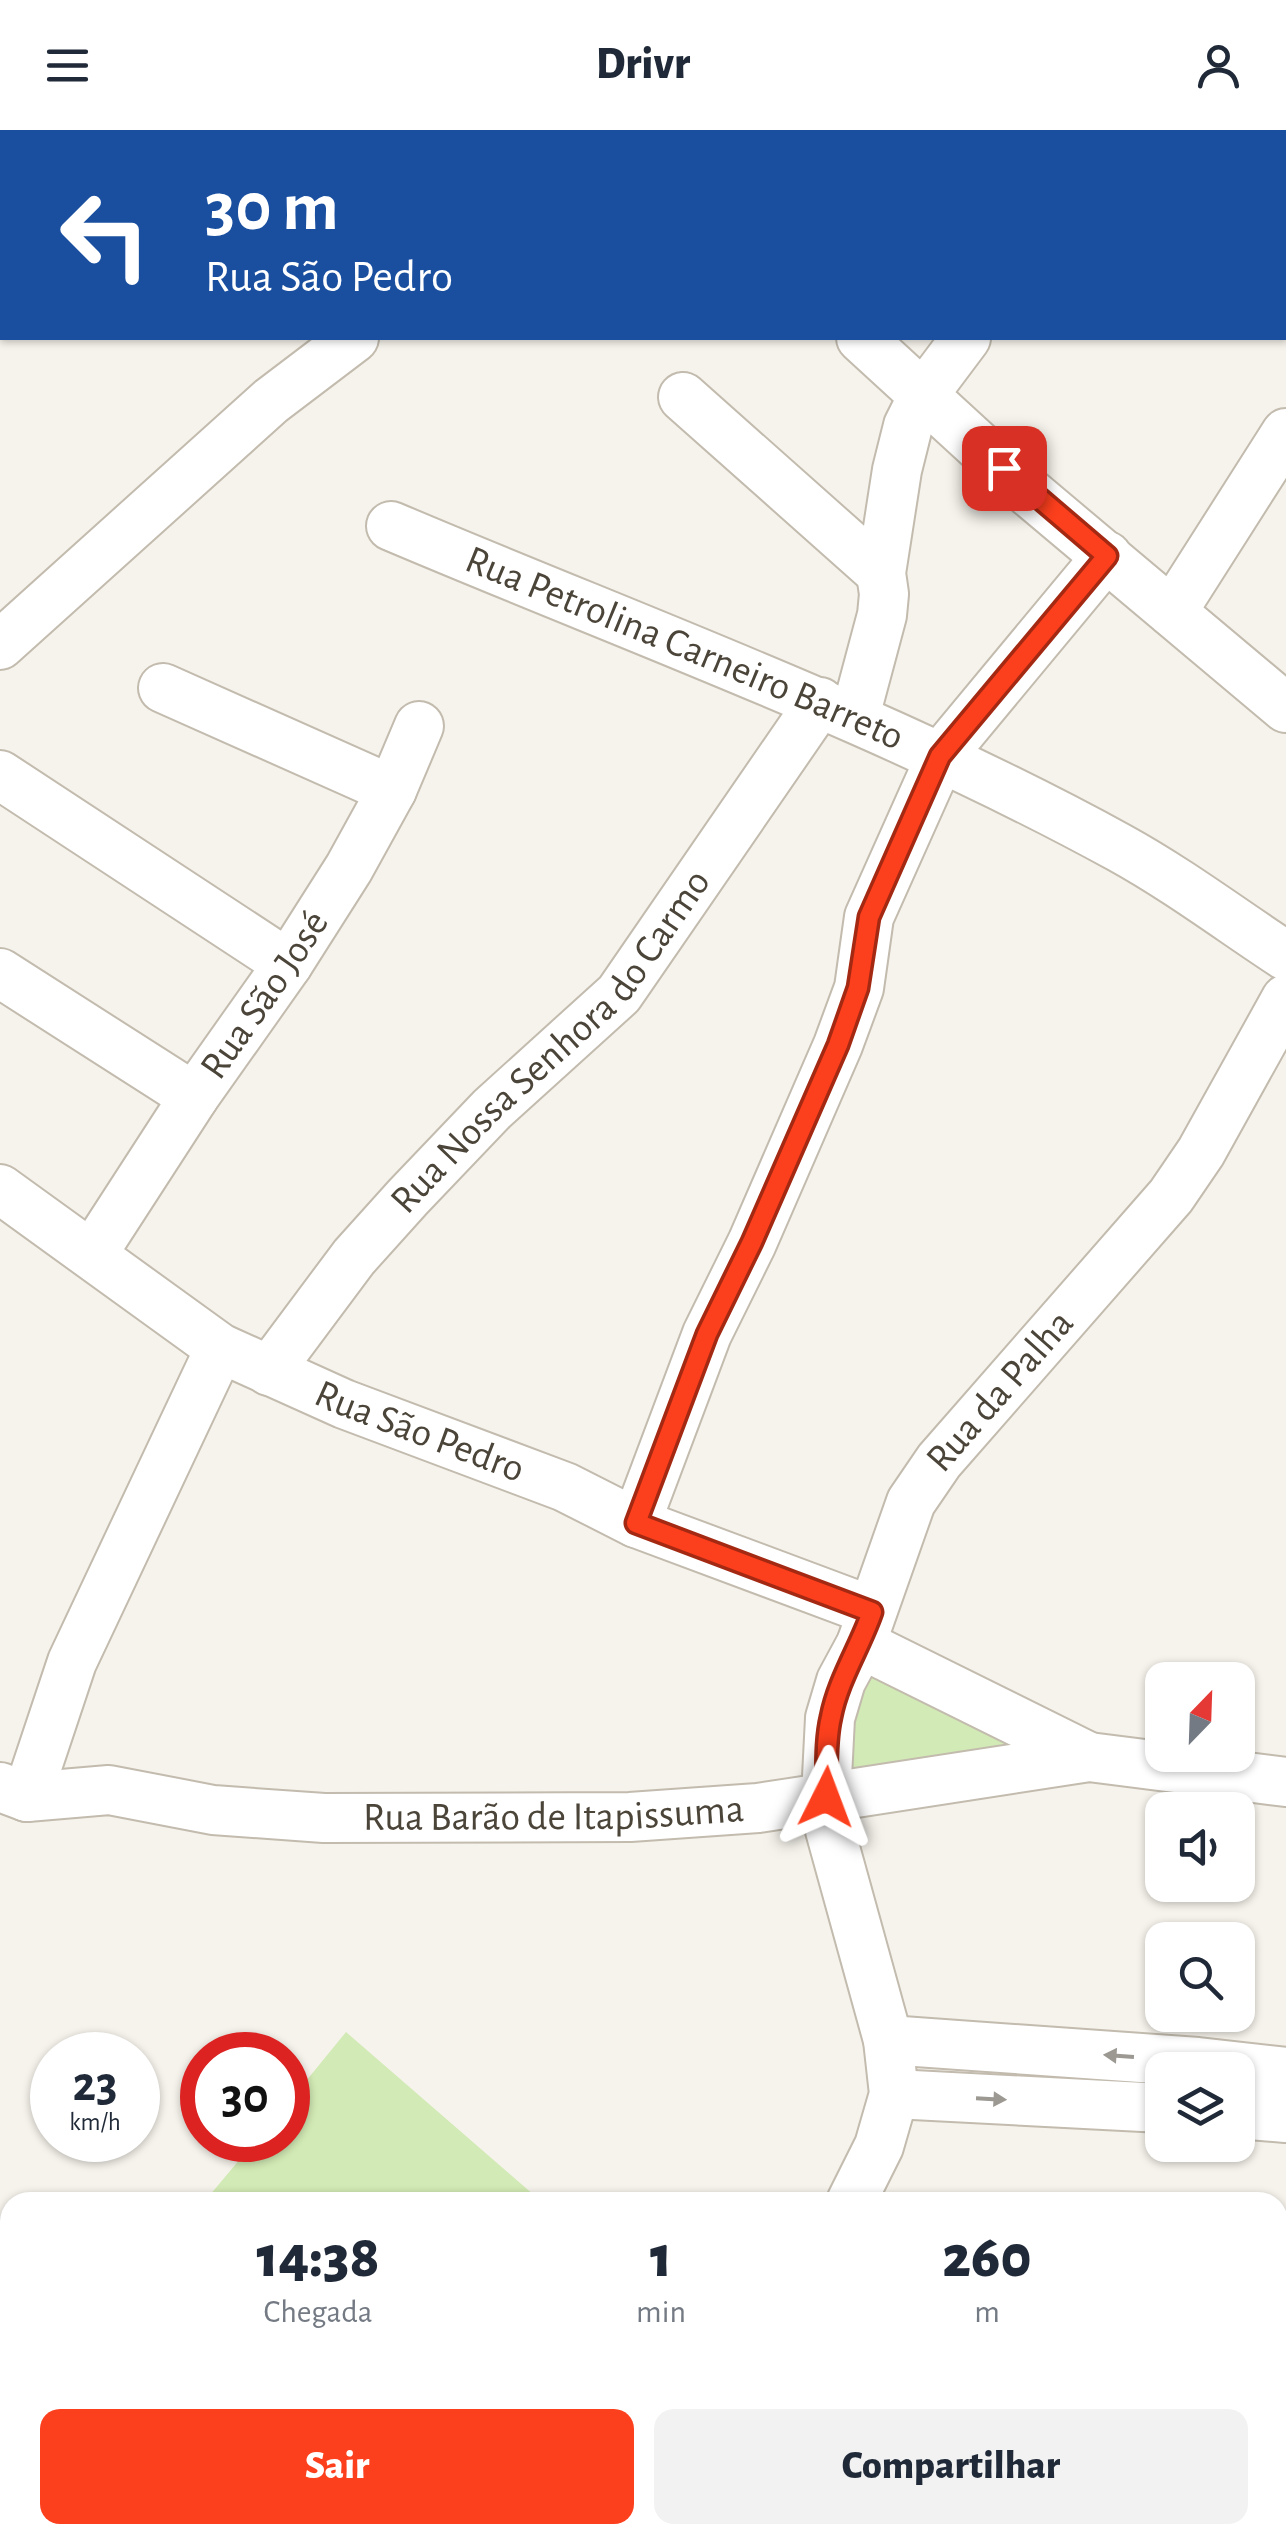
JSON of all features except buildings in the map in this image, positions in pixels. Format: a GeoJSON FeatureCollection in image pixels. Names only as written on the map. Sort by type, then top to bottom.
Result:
{"type":"FeatureCollection","features":[{"type":"Feature","properties":{"kind":"street"},"geometry":{"type":"LineString","coordinates":[[0,645],[271,401],[351,340]]}},
{"type":"Feature","properties":{"kind":"street"},"geometry":{"type":"LineString","coordinates":[[862,340],[1030,493],[1286,708]]}},
{"type":"Feature","properties":{"kind":"street","name":"Rua Nossa Senhora do Carmo"},"geometry":{"type":"LineString","coordinates":[[269,1371],[354,1257],[408,1197],[492,1109],[619,994],[838,709],[882,615],[880,573],[908,426],[924,394],[964,340]]}},
{"type":"Feature","properties":{"kind":"street"},"geometry":{"type":"LineString","coordinates":[[683,397],[880,573]]}},
{"type":"Feature","properties":{"kind":"street"},"geometry":{"type":"LineString","coordinates":[[1172,612],[1286,432]]}},
{"type":"Feature","properties":{"kind":"street","name":"Rua Petrolina Carneiro Barreto"},"geometry":{"type":"LineString","coordinates":[[391,526],[838,709],[940,756],[1124,850],[1286,956]]}},
{"type":"Feature","properties":{"kind":"street"},"geometry":{"type":"LineString","coordinates":[[636,1523],[707,1334],[752,1242],[838,1045],[858,988],[869,917],[940,756],[1107,556]]}},
{"type":"Feature","properties":{"kind":"street"},"geometry":{"type":"LineString","coordinates":[[163,688],[392,790]]}},
{"type":"Feature","properties":{"kind":"street","name":"Rua São José"},"geometry":{"type":"LineString","coordinates":[[93,1253],[349,868],[392,790],[420,726]]}},
{"type":"Feature","properties":{"kind":"street"},"geometry":{"type":"LineString","coordinates":[[0,775],[288,964]]}},
{"type":"Feature","properties":{"kind":"street"},"geometry":{"type":"LineString","coordinates":[[0,973],[194,1097]]}},
{"type":"Feature","properties":{"kind":"street","name":"Rua da Palha"},"geometry":{"type":"LineString","coordinates":[[894,2094],[888,2040],[828,1814],[830,1718],[841,1681],[866,1628],[911,1502],[939,1462],[1171,1196],[1286,999]]}},
{"type":"Feature","properties":{"kind":"street","name":"Rua São Pedro"},"geometry":{"type":"LineString","coordinates":[[0,1189],[220,1348],[344,1404],[565,1487],[866,1628],[1089,1756]]}},
{"type":"Feature","properties":{"kind":"street"},"geometry":{"type":"LineString","coordinates":[[14,1792],[220,1348]]}},
{"type":"Feature","properties":{"kind":"street","name":"Rua Barão de Itapissuma"},"geometry":{"type":"LineString","coordinates":[[14,1792],[109,1790],[213,1810],[324,1818],[630,1817],[758,1808],[828,1814],[1089,1756],[1286,1782]]}},
{"type":"Feature","properties":{"kind":"street"},"geometry":{"type":"LineString","coordinates":[[888,2040],[1286,2072]]}},
{"type":"Feature","properties":{"kind":"street"},"geometry":{"type":"LineString","coordinates":[[856,2192],[879,2146],[894,2094],[1145,2107]]}},
{"type":"Feature","properties":{"kind":"street"},"geometry":{"type":"LineString","coordinates":[[1255,2115],[1286,2118]]}},
{"type":"Feature","properties":{"kind":"green space"},"geometry":{"type":"Polygon","coordinates":[[[863,1654],[1050,1747],[844,1785],[863,1654]]]}},
{"type":"Feature","properties":{"kind":"green space"},"geometry":{"type":"Polygon","coordinates":[[[346,2032],[530,2192],[212,2192],[238,2162],[310,2162],[310,2076],[346,2032]]]}},
{"type":"Feature","properties":{"kind":"route"},"geometry":{"type":"LineString","coordinates":[[826,1797],[830,1718],[841,1681],[861,1644],[872,1612],[636,1523],[707,1334],[752,1242],[838,1045],[858,988],[869,917],[940,756],[1107,556],[1004,468]]}}]}
